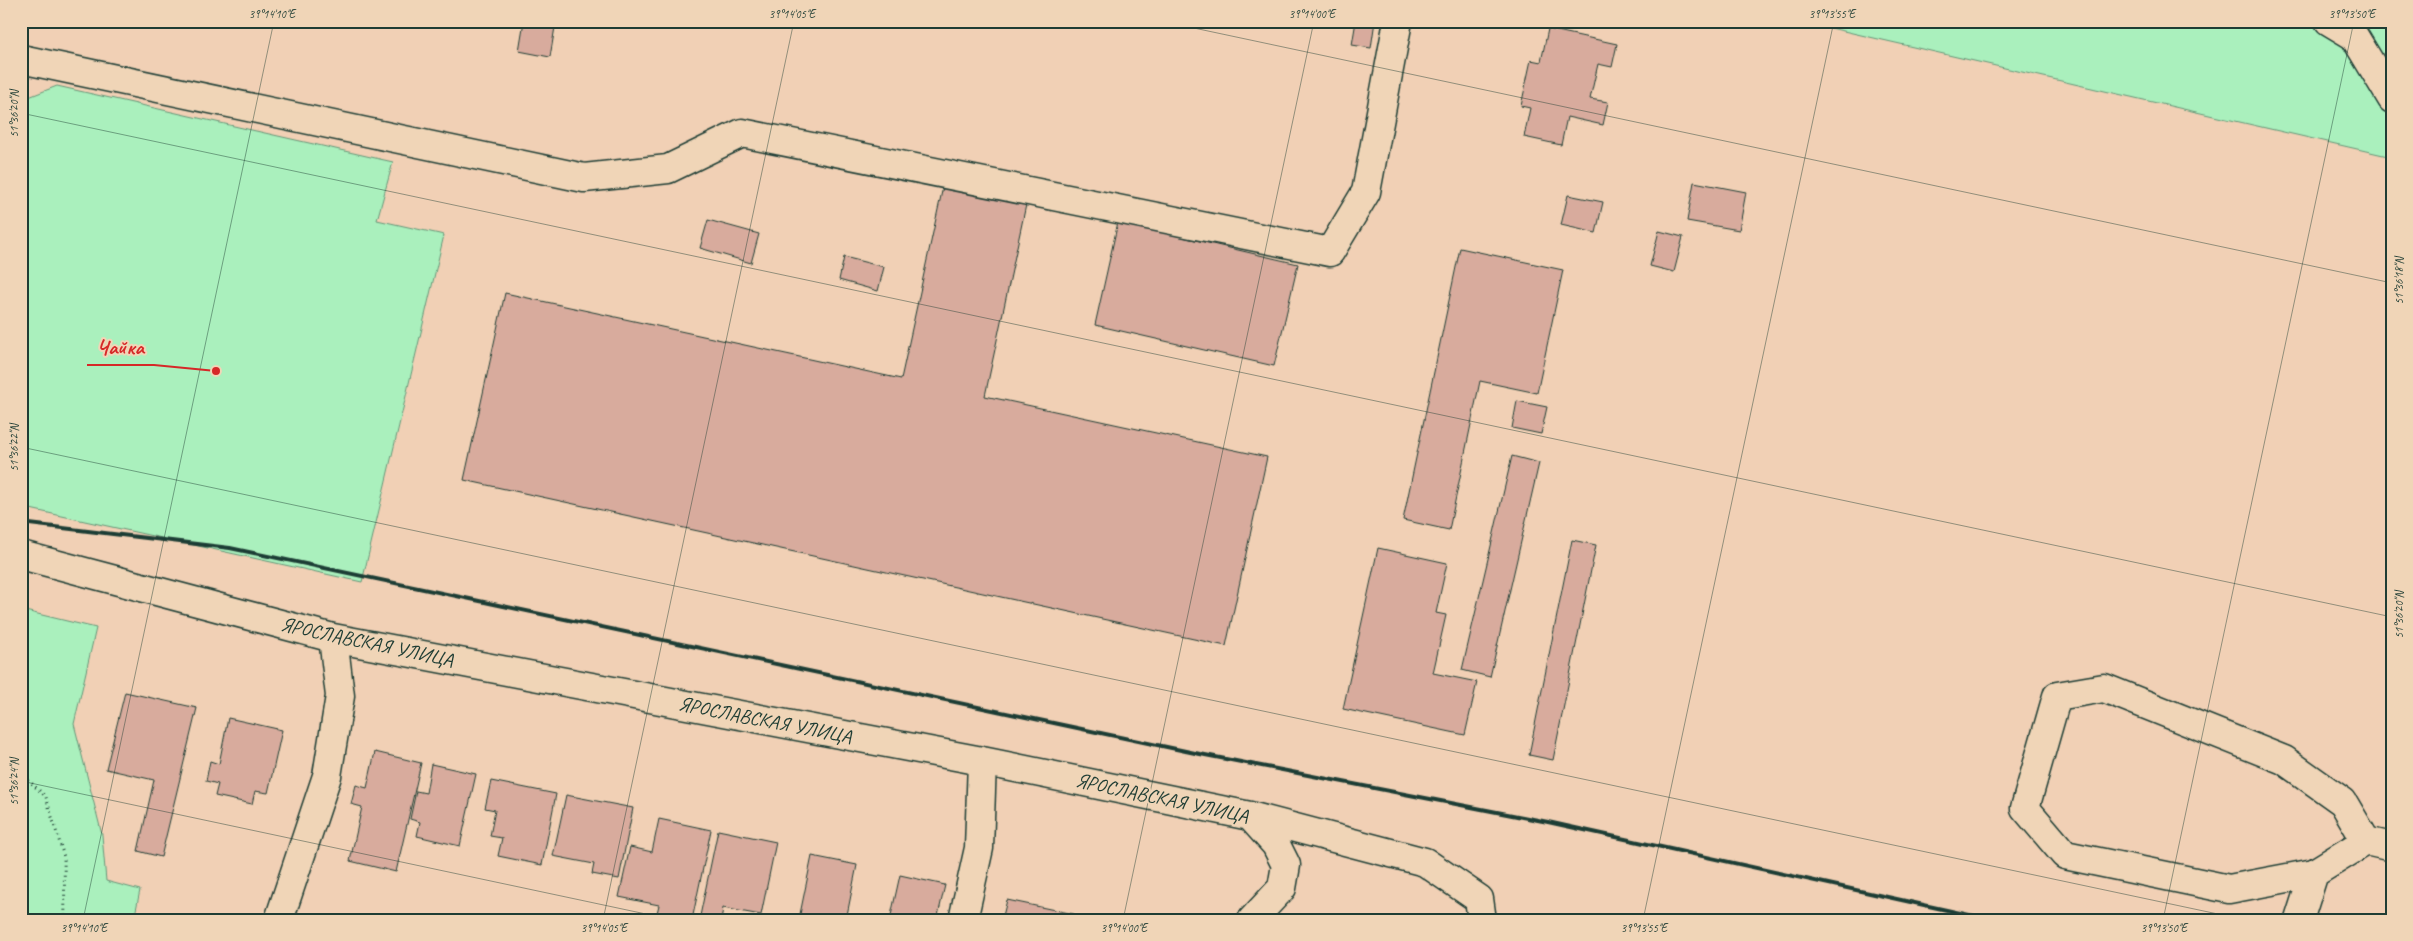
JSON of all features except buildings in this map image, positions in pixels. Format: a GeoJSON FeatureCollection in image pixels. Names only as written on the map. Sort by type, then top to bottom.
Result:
{"type":"FeatureCollection","features":[{"type":"Feature","properties":{"kind":"street"},"geometry":{"type":"LineString","coordinates":[[21,59],[584,178],[668,169],[742,133],[1330,252],[1366,192],[1398,21]]}},
{"type":"Feature","properties":{"kind":"street"},"geometry":{"type":"LineString","coordinates":[[2329,21],[2354,36],[2392,99]]}},
{"type":"Feature","properties":{"kind":"street","name":"ЯРОСЛАВСКАЯ УЛИЦА"},"geometry":{"type":"LineString","coordinates":[[21,555],[333,638],[982,761],[1250,816],[1425,862],[1479,899],[1482,920]]}},
{"type":"Feature","properties":{"kind":"street"},"geometry":{"type":"LineString","coordinates":[[279,920],[327,776],[340,696],[333,638]]}},
{"type":"Feature","properties":{"kind":"street"},"geometry":{"type":"LineString","coordinates":[[2104,688],[2284,760],[2342,802],[2379,844],[2314,873],[2229,888],[2065,855],[2025,808],[2057,696],[2104,688]]}},
{"type":"Feature","properties":{"kind":"street"},"geometry":{"type":"LineString","coordinates":[[963,920],[979,848],[982,761]]}},
{"type":"Feature","properties":{"kind":"street"},"geometry":{"type":"LineString","coordinates":[[1250,816],[1276,845],[1286,865],[1282,888],[1252,920]]}},
{"type":"Feature","properties":{"kind":"street"},"geometry":{"type":"LineString","coordinates":[[2299,920],[2314,873]]}},
{"type":"Feature","properties":{"kind":"path"},"geometry":{"type":"LineString","coordinates":[[21,773],[46,797],[64,857],[65,920]]}},
{"type":"Feature","properties":{"kind":"green space"},"geometry":{"type":"Polygon","coordinates":[[[1800,21],[2392,21],[2392,157],[1800,21]]]}},
{"type":"Feature","properties":{"kind":"green space"},"geometry":{"type":"Polygon","coordinates":[[[57,86],[393,162],[377,220],[444,235],[362,582],[21,507],[21,100],[57,86]]]}},
{"type":"Feature","properties":{"kind":"green space"},"geometry":{"type":"Polygon","coordinates":[[[21,610],[96,628],[74,724],[102,835],[106,881],[140,890],[134,920],[21,920],[21,610]]]}},
{"type":"Feature","properties":{"kind":"railway"},"geometry":{"type":"LineString","coordinates":[[21,523],[230,548],[1195,753],[1548,822],[1992,920]]}},
{"type":"Feature","properties":{"kind":"place","name":"Чайка"},"geometry":{"type":"Point","coordinates":[216,371]}}]}
